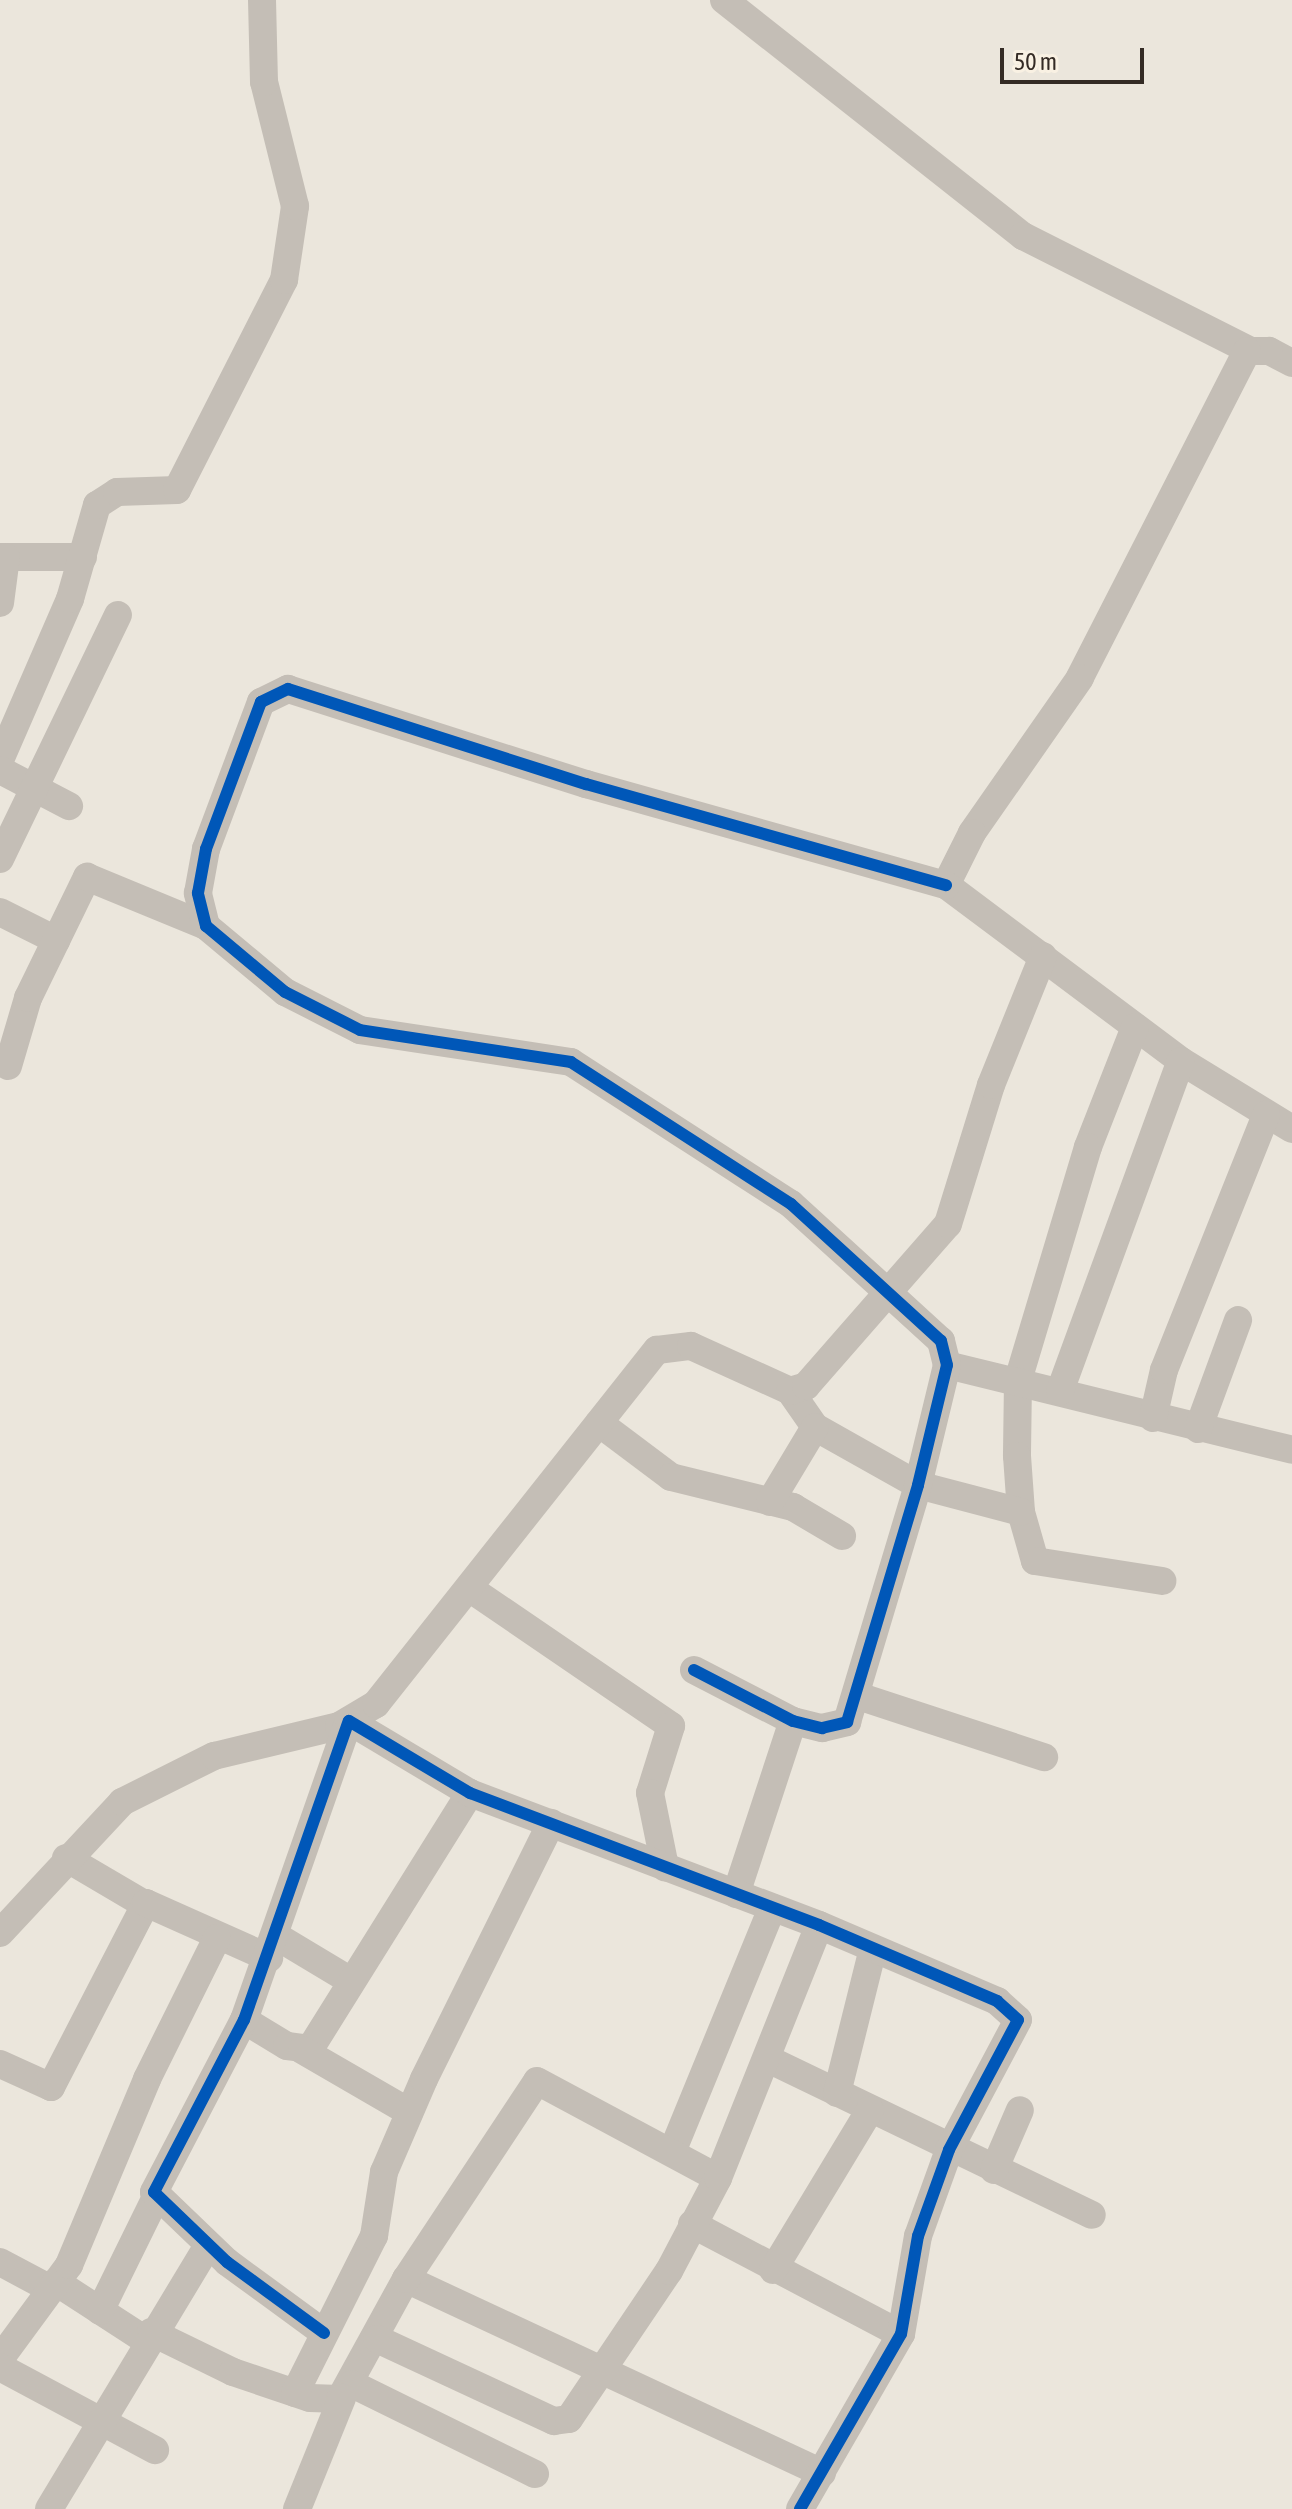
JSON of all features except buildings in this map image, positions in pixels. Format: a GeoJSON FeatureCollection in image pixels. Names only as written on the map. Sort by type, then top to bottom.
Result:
{"type":"FeatureCollection","features":[{"type":"Feature","properties":{"kind":"street"},"geometry":{"type":"LineString","coordinates":[[0,760],[83,557],[102,498],[172,494],[191,472],[284,280],[295,206],[264,82],[262,0]]}},
{"type":"Feature","properties":{"kind":"street"},"geometry":{"type":"LineString","coordinates":[[729,4],[1023,236],[1249,350],[1292,363]]}},
{"type":"Feature","properties":{"kind":"street"},"geometry":{"type":"LineString","coordinates":[[946,885],[972,833],[1080,678],[1249,350]]}},
{"type":"Feature","properties":{"kind":"street"},"geometry":{"type":"LineString","coordinates":[[0,603],[3,557],[83,557]]}},
{"type":"Feature","properties":{"kind":"street"},"geometry":{"type":"LineString","coordinates":[[0,859],[32,786],[118,615]]}},
{"type":"Feature","properties":{"kind":"street"},"geometry":{"type":"LineString","coordinates":[[206,926],[198,893],[206,849],[258,710],[271,693],[307,694],[598,787],[946,885],[1181,1061],[1292,1129]]}},
{"type":"Feature","properties":{"kind":"street"},"geometry":{"type":"LineString","coordinates":[[0,770],[69,806]]}},
{"type":"Feature","properties":{"kind":"street"},"geometry":{"type":"LineString","coordinates":[[8,1066],[19,1018],[91,875],[206,926],[274,984],[335,1021],[385,1035],[543,1054],[571,1062],[791,1204],[891,1292],[936,1335],[947,1365],[918,1485],[858,1696],[842,1726],[793,1721],[694,1670]]}},
{"type":"Feature","properties":{"kind":"street"},"geometry":{"type":"LineString","coordinates":[[0,912],[56,940]]}},
{"type":"Feature","properties":{"kind":"street"},"geometry":{"type":"LineString","coordinates":[[790,1391],[806,1386],[948,1224],[991,1085],[1043,956]]}},
{"type":"Feature","properties":{"kind":"street"},"geometry":{"type":"LineString","coordinates":[[1135,1027],[1088,1147],[1018,1381],[1021,1512],[1041,1564],[1162,1581]]}},
{"type":"Feature","properties":{"kind":"street"},"geometry":{"type":"LineString","coordinates":[[1060,1391],[1181,1061]]}},
{"type":"Feature","properties":{"kind":"street"},"geometry":{"type":"LineString","coordinates":[[1153,1418],[1164,1370],[1266,1115]]}},
{"type":"Feature","properties":{"kind":"street"},"geometry":{"type":"LineString","coordinates":[[1198,1429],[1238,1320]]}},
{"type":"Feature","properties":{"kind":"street"},"geometry":{"type":"LineString","coordinates":[[0,1933],[66,1858],[122,1802],[214,1756],[349,1721],[387,1693],[472,1590],[599,1423],[665,1346],[691,1346],[790,1391],[815,1427],[918,1485],[1021,1512]]}},
{"type":"Feature","properties":{"kind":"street"},"geometry":{"type":"LineString","coordinates":[[947,1365],[1292,1450]]}},
{"type":"Feature","properties":{"kind":"street"},"geometry":{"type":"LineString","coordinates":[[599,1423],[671,1477],[801,1510],[842,1536]]}},
{"type":"Feature","properties":{"kind":"street"},"geometry":{"type":"LineString","coordinates":[[770,1502],[815,1427]]}},
{"type":"Feature","properties":{"kind":"street"},"geometry":{"type":"LineString","coordinates":[[472,1590],[671,1726],[650,1793],[665,1867]]}},
{"type":"Feature","properties":{"kind":"street"},"geometry":{"type":"LineString","coordinates":[[858,1696],[1044,1757]]}},
{"type":"Feature","properties":{"kind":"street"},"geometry":{"type":"LineString","coordinates":[[349,1721],[470,1793],[819,1925],[997,2001],[1018,2020],[949,2150],[918,2236],[901,2334],[800,2509]]}},
{"type":"Feature","properties":{"kind":"street"},"geometry":{"type":"LineString","coordinates":[[100,2311],[244,2020],[273,1947],[349,1721]]}},
{"type":"Feature","properties":{"kind":"street"},"geometry":{"type":"LineString","coordinates":[[736,1894],[793,1721]]}},
{"type":"Feature","properties":{"kind":"street"},"geometry":{"type":"LineString","coordinates":[[302,2050],[351,1981],[470,1793]]}},
{"type":"Feature","properties":{"kind":"street"},"geometry":{"type":"LineString","coordinates":[[295,2393],[374,2236],[384,2172],[409,2112],[551,1823]]}},
{"type":"Feature","properties":{"kind":"street"},"geometry":{"type":"LineString","coordinates":[[66,1858],[144,1904],[217,1938],[273,1947],[351,1981]]}},
{"type":"Feature","properties":{"kind":"street"},"geometry":{"type":"LineString","coordinates":[[0,2064],[51,2087],[144,1904]]}},
{"type":"Feature","properties":{"kind":"street"},"geometry":{"type":"LineString","coordinates":[[672,2152],[772,1908]]}},
{"type":"Feature","properties":{"kind":"street"},"geometry":{"type":"LineString","coordinates":[[377,2339],[561,2422],[602,2372],[718,2178],[770,2060],[819,1925]]}},
{"type":"Feature","properties":{"kind":"street"},"geometry":{"type":"LineString","coordinates":[[0,2359],[52,2285],[92,2218],[147,2079],[217,1938]]}},
{"type":"Feature","properties":{"kind":"street"},"geometry":{"type":"LineString","coordinates":[[837,2093],[873,1949]]}},
{"type":"Feature","properties":{"kind":"street"},"geometry":{"type":"LineString","coordinates":[[244,2020],[409,2112]]}},
{"type":"Feature","properties":{"kind":"street"},"geometry":{"type":"LineString","coordinates":[[770,2060],[949,2150],[1092,2215]]}},
{"type":"Feature","properties":{"kind":"street"},"geometry":{"type":"LineString","coordinates":[[297,2509],[347,2391],[406,2279],[534,2082],[566,2091],[718,2178]]}},
{"type":"Feature","properties":{"kind":"street"},"geometry":{"type":"LineString","coordinates":[[773,2270],[870,2110]]}},
{"type":"Feature","properties":{"kind":"street"},"geometry":{"type":"LineString","coordinates":[[994,2170],[1020,2110]]}},
{"type":"Feature","properties":{"kind":"street"},"geometry":{"type":"LineString","coordinates":[[156,2197],[208,2245],[324,2333]]}},
{"type":"Feature","properties":{"kind":"street"},"geometry":{"type":"LineString","coordinates":[[692,2224],[773,2270],[901,2334]]}},
{"type":"Feature","properties":{"kind":"street"},"geometry":{"type":"LineString","coordinates":[[49,2509],[105,2425],[149,2337],[208,2245]]}},
{"type":"Feature","properties":{"kind":"street"},"geometry":{"type":"LineString","coordinates":[[0,2262],[52,2285],[149,2337],[295,2393],[347,2391],[535,2474]]}},
{"type":"Feature","properties":{"kind":"street"},"geometry":{"type":"LineString","coordinates":[[406,2279],[822,2473]]}},
{"type":"Feature","properties":{"kind":"street"},"geometry":{"type":"LineString","coordinates":[[0,2367],[155,2450]]}},
{"type":"Feature","properties":{"kind":"cycle path"},"geometry":{"type":"LineString","coordinates":[[694,1670],[793,1721],[822,1728],[847,1722],[918,1485],[947,1365],[941,1341],[791,1204],[571,1062],[360,1030],[285,992],[206,926],[198,893],[206,849],[261,702],[288,689],[586,784],[946,885]]}},
{"type":"Feature","properties":{"kind":"cycle path"},"geometry":{"type":"LineString","coordinates":[[324,2333],[227,2262],[154,2192],[244,2020],[349,1721],[470,1793],[819,1925],[997,2001],[1018,2020],[949,2150],[918,2236],[901,2334],[800,2509]]}}]}
